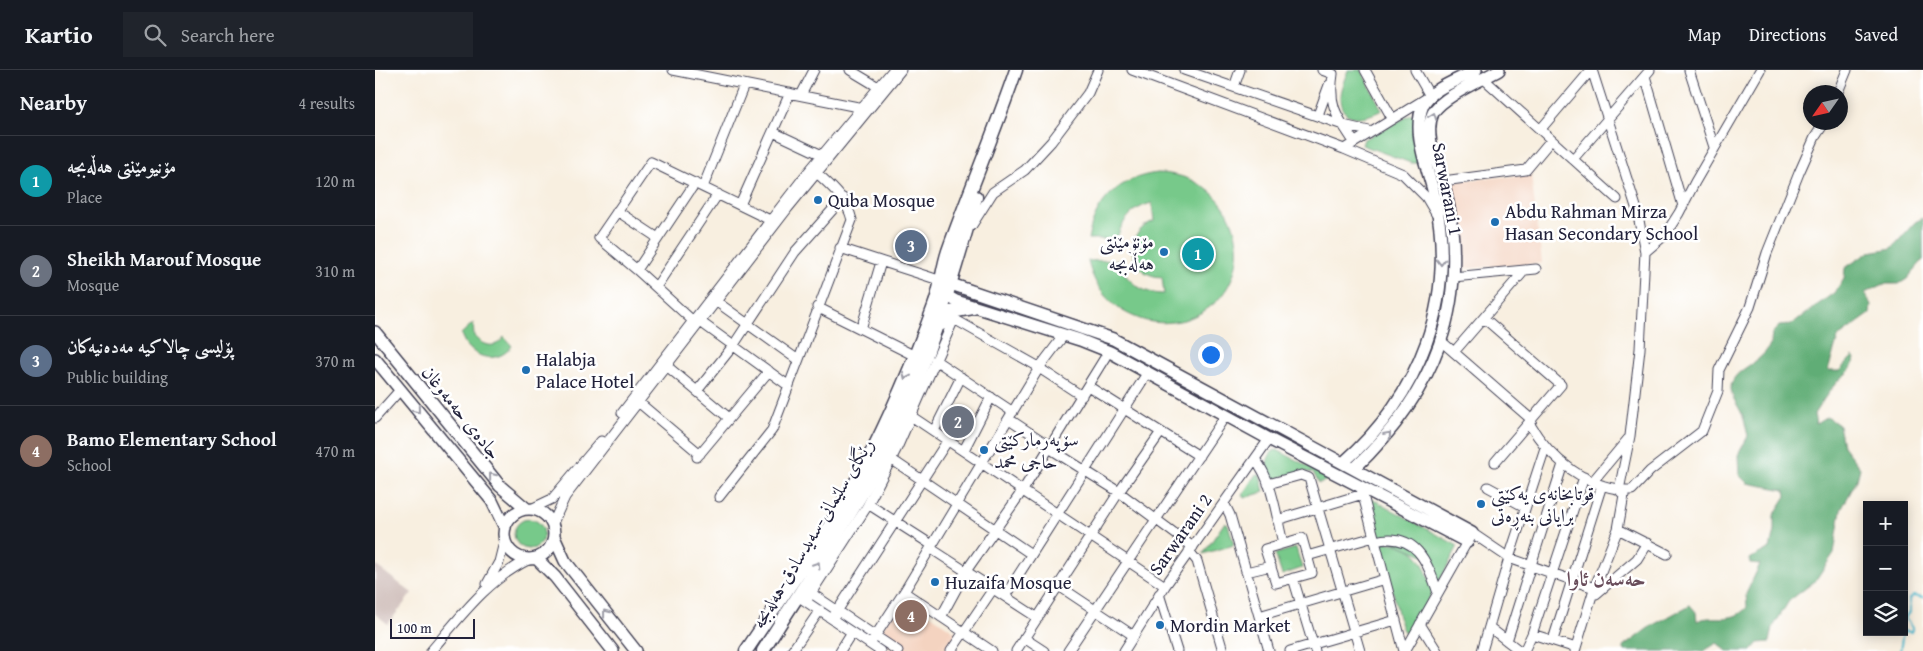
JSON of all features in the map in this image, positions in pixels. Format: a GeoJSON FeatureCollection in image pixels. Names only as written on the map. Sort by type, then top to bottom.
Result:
{"type":"FeatureCollection","features":[{"type":"Feature","properties":{"kind":"highway","name":"رێگای سلێمانی-سەیدسادق-هەلەبجە"},"geometry":{"type":"LineString","coordinates":[[763,651],[801,594],[863,468],[925,359],[944,285],[945,261],[1016,70]]}},
{"type":"Feature","properties":{"kind":"highway"},"geometry":{"type":"LineString","coordinates":[[944,285],[965,236],[978,188],[1020,70]]}},
{"type":"Feature","properties":{"kind":"highway","name":"رێگای سلێمانی-سەیدسادق-هەلەبجە"},"geometry":{"type":"LineString","coordinates":[[925,359],[929,319],[944,285]]}},
{"type":"Feature","properties":{"kind":"highway"},"geometry":{"type":"LineString","coordinates":[[925,359],[946,316],[956,310],[973,308]]}},
{"type":"Feature","properties":{"kind":"highway","name":"رێگای سلێمانی-سەیدسادق-هەلەبجە"},"geometry":{"type":"LineString","coordinates":[[746,651],[801,594]]}},
{"type":"Feature","properties":{"kind":"main road"},"geometry":{"type":"LineString","coordinates":[[1430,96],[1472,74],[1499,70]]}},
{"type":"Feature","properties":{"kind":"main road"},"geometry":{"type":"LineString","coordinates":[[1354,469],[1397,425],[1426,380],[1441,342],[1443,302],[1453,276],[1450,219],[1443,181],[1431,139],[1430,124],[1433,112],[1472,74]]}},
{"type":"Feature","properties":{"kind":"main road","name":"Sarwarani 1"},"geometry":{"type":"LineString","coordinates":[[1343,463],[1378,429],[1408,386],[1422,357],[1443,302],[1439,218],[1420,133],[1422,110],[1430,96]]}},
{"type":"Feature","properties":{"kind":"main road"},"geometry":{"type":"LineString","coordinates":[[944,285],[973,308],[1064,335],[1109,351],[1362,491],[1469,537]]}},
{"type":"Feature","properties":{"kind":"main road"},"geometry":{"type":"LineString","coordinates":[[944,285],[1113,339],[1354,469],[1469,537]]}},
{"type":"Feature","properties":{"kind":"main road","name":"جادەی حەمەوغان"},"geometry":{"type":"LineString","coordinates":[[375,332],[500,486],[529,509]]}},
{"type":"Feature","properties":{"kind":"main road","name":"جادەی حەمەوغان"},"geometry":{"type":"LineString","coordinates":[[375,359],[492,501],[505,533]]}},
{"type":"Feature","properties":{"kind":"main road"},"geometry":{"type":"LineString","coordinates":[[1164,381],[1171,370]]}},
{"type":"Feature","properties":{"kind":"main road"},"geometry":{"type":"LineString","coordinates":[[554,538],[548,550],[533,558],[523,558],[511,550],[505,533],[513,515],[529,509],[544,514],[553,524],[554,538],[565,561],[636,651]]}},
{"type":"Feature","properties":{"kind":"main road"},"geometry":{"type":"LineString","coordinates":[[533,558],[555,577],[613,651]]}},
{"type":"Feature","properties":{"kind":"street"},"geometry":{"type":"LineString","coordinates":[[801,95],[814,70]]}},
{"type":"Feature","properties":{"kind":"street"},"geometry":{"type":"LineString","coordinates":[[850,70],[880,88]]}},
{"type":"Feature","properties":{"kind":"street"},"geometry":{"type":"LineString","coordinates":[[529,509],[547,503],[557,495],[602,444],[733,275],[817,172],[893,70]]}},
{"type":"Feature","properties":{"kind":"street"},"geometry":{"type":"LineString","coordinates":[[634,404],[668,367],[697,322],[717,302],[770,220],[822,155],[901,70]]}},
{"type":"Feature","properties":{"kind":"street"},"geometry":{"type":"LineString","coordinates":[[965,236],[993,192],[1019,175],[1051,142],[1088,93],[1098,70]]}},
{"type":"Feature","properties":{"kind":"street"},"geometry":{"type":"LineString","coordinates":[[1132,70],[1344,149],[1403,174],[1426,197],[1439,218]]}},
{"type":"Feature","properties":{"kind":"street"},"geometry":{"type":"LineString","coordinates":[[1184,70],[1343,125],[1369,131]]}},
{"type":"Feature","properties":{"kind":"street"},"geometry":{"type":"LineString","coordinates":[[1234,87],[1240,70]]}},
{"type":"Feature","properties":{"kind":"street"},"geometry":{"type":"LineString","coordinates":[[1322,70],[1334,72]]}},
{"type":"Feature","properties":{"kind":"street"},"geometry":{"type":"LineString","coordinates":[[1365,70],[1392,118]]}},
{"type":"Feature","properties":{"kind":"street"},"geometry":{"type":"LineString","coordinates":[[1344,149],[1369,131],[1430,96],[1415,70]]}},
{"type":"Feature","properties":{"kind":"street"},"geometry":{"type":"LineString","coordinates":[[1540,130],[1591,70]]}},
{"type":"Feature","properties":{"kind":"street"},"geometry":{"type":"LineString","coordinates":[[1591,70],[1637,210],[1645,252],[1640,349],[1630,436],[1619,490]]}},
{"type":"Feature","properties":{"kind":"street"},"geometry":{"type":"LineString","coordinates":[[1689,70],[1715,148]]}},
{"type":"Feature","properties":{"kind":"street"},"geometry":{"type":"LineString","coordinates":[[1645,252],[1665,235],[1760,70]]}},
{"type":"Feature","properties":{"kind":"street"},"geometry":{"type":"LineString","coordinates":[[1841,85],[1847,70]]}},
{"type":"Feature","properties":{"kind":"street"},"geometry":{"type":"LineString","coordinates":[[675,71],[863,108]]}},
{"type":"Feature","properties":{"kind":"street"},"geometry":{"type":"LineString","coordinates":[[1334,72],[1331,91],[1332,104],[1354,142]]}},
{"type":"Feature","properties":{"kind":"street"},"geometry":{"type":"LineString","coordinates":[[1318,115],[1334,72]]}},
{"type":"Feature","properties":{"kind":"street"},"geometry":{"type":"LineString","coordinates":[[1573,159],[1647,73]]}},
{"type":"Feature","properties":{"kind":"street"},"geometry":{"type":"LineString","coordinates":[[1647,73],[1683,206]]}},
{"type":"Feature","properties":{"kind":"street"},"geometry":{"type":"LineString","coordinates":[[1472,74],[1540,130],[1617,199]]}},
{"type":"Feature","properties":{"kind":"street"},"geometry":{"type":"LineString","coordinates":[[637,270],[699,185],[744,85]]}},
{"type":"Feature","properties":{"kind":"street"},"geometry":{"type":"LineString","coordinates":[[740,205],[790,93]]}},
{"type":"Feature","properties":{"kind":"street"},"geometry":{"type":"LineString","coordinates":[[1441,342],[1530,422],[1545,448],[1563,464],[1602,485],[1619,490],[1631,490],[1650,471],[1702,430],[1718,391],[1719,370],[1750,307],[1767,253],[1796,181],[1820,130]]}},
{"type":"Feature","properties":{"kind":"street"},"geometry":{"type":"LineString","coordinates":[[773,132],[822,155]]}},
{"type":"Feature","properties":{"kind":"street"},"geometry":{"type":"LineString","coordinates":[[1443,181],[1527,170],[1551,140]]}},
{"type":"Feature","properties":{"kind":"street"},"geometry":{"type":"LineString","coordinates":[[770,220],[651,162],[599,238],[697,322],[789,386]]}},
{"type":"Feature","properties":{"kind":"street"},"geometry":{"type":"LineString","coordinates":[[719,497],[772,430],[817,307],[852,220],[849,208],[843,198],[817,172]]}},
{"type":"Feature","properties":{"kind":"street"},"geometry":{"type":"LineString","coordinates":[[656,287],[718,194]]}},
{"type":"Feature","properties":{"kind":"street"},"geometry":{"type":"LineString","coordinates":[[697,392],[733,346],[795,252],[843,198]]}},
{"type":"Feature","properties":{"kind":"street"},"geometry":{"type":"LineString","coordinates":[[617,211],[659,238]]}},
{"type":"Feature","properties":{"kind":"street"},"geometry":{"type":"LineString","coordinates":[[840,248],[944,285]]}},
{"type":"Feature","properties":{"kind":"street"},"geometry":{"type":"LineString","coordinates":[[861,329],[881,262]]}},
{"type":"Feature","properties":{"kind":"street"},"geometry":{"type":"LineString","coordinates":[[1453,276],[1536,269]]}},
{"type":"Feature","properties":{"kind":"street"},"geometry":{"type":"LineString","coordinates":[[1454,352],[1525,270]]}},
{"type":"Feature","properties":{"kind":"street"},"geometry":{"type":"LineString","coordinates":[[717,302],[798,360]]}},
{"type":"Feature","properties":{"kind":"street"},"geometry":{"type":"LineString","coordinates":[[817,307],[961,377],[991,397],[1049,447],[1119,492],[1191,549],[1197,561],[1223,651]]}},
{"type":"Feature","properties":{"kind":"street"},"geometry":{"type":"LineString","coordinates":[[1484,318],[1561,385],[1495,462]]}},
{"type":"Feature","properties":{"kind":"street"},"geometry":{"type":"LineString","coordinates":[[801,594],[868,504],[911,416],[925,359],[954,319],[1039,368],[1082,396]]}},
{"type":"Feature","properties":{"kind":"street"},"geometry":{"type":"LineString","coordinates":[[872,640],[904,592],[1039,368],[1064,335]]}},
{"type":"Feature","properties":{"kind":"street"},"geometry":{"type":"LineString","coordinates":[[941,617],[966,571],[1023,490],[1109,351]]}},
{"type":"Feature","properties":{"kind":"street"},"geometry":{"type":"LineString","coordinates":[[668,367],[729,418]]}},
{"type":"Feature","properties":{"kind":"street"},"geometry":{"type":"LineString","coordinates":[[634,404],[699,455],[769,371]]}},
{"type":"Feature","properties":{"kind":"street"},"geometry":{"type":"LineString","coordinates":[[1005,596],[1147,372]]}},
{"type":"Feature","properties":{"kind":"street"},"geometry":{"type":"LineString","coordinates":[[934,431],[961,377]]}},
{"type":"Feature","properties":{"kind":"street"},"geometry":{"type":"LineString","coordinates":[[1088,386],[1199,456]]}},
{"type":"Feature","properties":{"kind":"street"},"geometry":{"type":"LineString","coordinates":[[375,418],[400,390]]}},
{"type":"Feature","properties":{"kind":"street"},"geometry":{"type":"LineString","coordinates":[[964,450],[991,397]]}},
{"type":"Feature","properties":{"kind":"street"},"geometry":{"type":"LineString","coordinates":[[1068,651],[1226,415]]}},
{"type":"Feature","properties":{"kind":"street"},"geometry":{"type":"LineString","coordinates":[[911,416],[1165,586]]}},
{"type":"Feature","properties":{"kind":"street"},"geometry":{"type":"LineString","coordinates":[[1016,651],[1119,492],[1161,432]]}},
{"type":"Feature","properties":{"kind":"street"},"geometry":{"type":"LineString","coordinates":[[1489,627],[1522,651],[1532,634],[1551,574],[1588,479],[1630,436]]}},
{"type":"Feature","properties":{"kind":"street","name":"Sarwarani 2"},"geometry":{"type":"LineString","coordinates":[[1124,651],[1133,643],[1159,594],[1269,439]]}},
{"type":"Feature","properties":{"kind":"street"},"geometry":{"type":"LineString","coordinates":[[832,619],[948,440]]}},
{"type":"Feature","properties":{"kind":"street"},"geometry":{"type":"LineString","coordinates":[[553,524],[565,498],[602,444]]}},
{"type":"Feature","properties":{"kind":"street"},"geometry":{"type":"LineString","coordinates":[[1482,651],[1509,558],[1545,448]]}},
{"type":"Feature","properties":{"kind":"street"},"geometry":{"type":"LineString","coordinates":[[891,459],[1031,554]]}},
{"type":"Feature","properties":{"kind":"street"},"geometry":{"type":"LineString","coordinates":[[1255,459],[1261,467],[1268,484],[1283,543]]}},
{"type":"Feature","properties":{"kind":"street"},"geometry":{"type":"LineString","coordinates":[[1507,641],[1563,464]]}},
{"type":"Feature","properties":{"kind":"street"},"geometry":{"type":"LineString","coordinates":[[1268,484],[1301,475],[1309,478],[1360,651]]}},
{"type":"Feature","properties":{"kind":"street"},"geometry":{"type":"LineString","coordinates":[[1553,640],[1570,581],[1602,485]]}},
{"type":"Feature","properties":{"kind":"street"},"geometry":{"type":"LineString","coordinates":[[1488,487],[1525,507]]}},
{"type":"Feature","properties":{"kind":"street"},"geometry":{"type":"LineString","coordinates":[[1532,634],[1553,640],[1575,650],[1618,529],[1624,494],[1619,490]]}},
{"type":"Feature","properties":{"kind":"street"},"geometry":{"type":"LineString","coordinates":[[1277,520],[1362,491],[1404,651]]}},
{"type":"Feature","properties":{"kind":"street"},"geometry":{"type":"LineString","coordinates":[[1223,503],[1230,516],[1269,651]]}},
{"type":"Feature","properties":{"kind":"street"},"geometry":{"type":"LineString","coordinates":[[868,504],[1038,618]]}},
{"type":"Feature","properties":{"kind":"street"},"geometry":{"type":"LineString","coordinates":[[1618,529],[1667,554]]}},
{"type":"Feature","properties":{"kind":"street"},"geometry":{"type":"LineString","coordinates":[[484,590],[499,562],[505,533]]}},
{"type":"Feature","properties":{"kind":"street"},"geometry":{"type":"LineString","coordinates":[[1404,651],[1469,537],[1509,558],[1595,592]]}},
{"type":"Feature","properties":{"kind":"street"},"geometry":{"type":"LineString","coordinates":[[1301,538],[1312,573],[1276,583],[1265,548],[1283,543],[1301,538]]}},
{"type":"Feature","properties":{"kind":"street"},"geometry":{"type":"LineString","coordinates":[[1307,556],[1375,539],[1391,538],[1413,547],[1427,562],[1438,593]]}},
{"type":"Feature","properties":{"kind":"street"},"geometry":{"type":"LineString","coordinates":[[1595,592],[1637,559],[1647,543]]}},
{"type":"Feature","properties":{"kind":"street"},"geometry":{"type":"LineString","coordinates":[[431,651],[484,590],[510,569],[533,558]]}},
{"type":"Feature","properties":{"kind":"street"},"geometry":{"type":"LineString","coordinates":[[1246,572],[1271,566]]}},
{"type":"Feature","properties":{"kind":"street"},"geometry":{"type":"LineString","coordinates":[[1293,578],[1314,648]]}},
{"type":"Feature","properties":{"kind":"street"},"geometry":{"type":"LineString","coordinates":[[1259,616],[1385,578]]}},
{"type":"Feature","properties":{"kind":"street"},"geometry":{"type":"LineString","coordinates":[[1059,586],[1095,610],[1133,643]]}},
{"type":"Feature","properties":{"kind":"street"},"geometry":{"type":"LineString","coordinates":[[951,651],[993,588]]}},
{"type":"Feature","properties":{"kind":"street"},"geometry":{"type":"LineString","coordinates":[[904,592],[992,651]]}},
{"type":"Feature","properties":{"kind":"street"},"geometry":{"type":"LineString","coordinates":[[801,594],[838,610],[872,640],[880,651]]}},
{"type":"Feature","properties":{"kind":"street"},"geometry":{"type":"LineString","coordinates":[[801,594],[832,619],[852,632],[898,651]]}},
{"type":"Feature","properties":{"kind":"street"},"geometry":{"type":"LineString","coordinates":[[1159,594],[1177,651]]}},
{"type":"Feature","properties":{"kind":"street"},"geometry":{"type":"LineString","coordinates":[[792,651],[820,610]]}},
{"type":"Feature","properties":{"kind":"street"},"geometry":{"type":"LineString","coordinates":[[1290,651],[1314,648],[1354,632],[1396,620]]}},
{"type":"Feature","properties":{"kind":"street"},"geometry":{"type":"LineString","coordinates":[[1420,624],[1437,651]]}},
{"type":"Feature","properties":{"kind":"street"},"geometry":{"type":"LineString","coordinates":[[840,651],[852,632]]}},
{"type":"Feature","properties":{"kind":"street"},"geometry":{"type":"LineString","coordinates":[[1025,638],[1044,651]]}},
{"type":"Feature","properties":{"kind":"shaded area","name":"Abdu Rahman Mirza Hasan Secondary School"},"geometry":{"type":"Polygon","coordinates":[[[1531,175],[1542,263],[1458,269],[1451,181],[1531,175]]]}},
{"type":"Feature","properties":{"kind":"shaded area"},"geometry":{"type":"Polygon","coordinates":[[[375,565],[412,593],[388,624],[375,614],[375,565]]]}},
{"type":"Feature","properties":{"kind":"shaded area"},"geometry":{"type":"Polygon","coordinates":[[[904,597],[960,635],[949,651],[895,651],[876,638],[904,597]]]}},
{"type":"Feature","properties":{"kind":"green space"},"geometry":{"type":"Polygon","coordinates":[[[1348,70],[1361,70],[1382,110],[1362,117],[1349,116],[1344,112],[1341,106],[1340,94],[1348,70]]]}},
{"type":"Feature","properties":{"kind":"green space"},"geometry":{"type":"Polygon","coordinates":[[[1411,115],[1415,117],[1419,163],[1411,163],[1362,145],[1364,139],[1411,115]]]}},
{"type":"Feature","properties":{"kind":"green space"},"geometry":{"type":"Polygon","coordinates":[[[1158,173],[1188,179],[1212,193],[1228,214],[1236,238],[1236,263],[1228,286],[1211,306],[1184,320],[1165,323],[1141,319],[1118,308],[1099,288],[1088,261],[1118,260],[1125,274],[1135,285],[1149,292],[1164,294],[1162,277],[1150,275],[1141,270],[1133,253],[1133,244],[1137,235],[1144,227],[1154,221],[1152,203],[1139,208],[1129,216],[1122,226],[1117,239],[1088,239],[1091,225],[1097,213],[1111,193],[1132,180],[1144,175],[1158,173]]]}},
{"type":"Feature","properties":{"kind":"green space"},"geometry":{"type":"Polygon","coordinates":[[[1923,218],[1923,260],[1907,279],[1899,284],[1884,284],[1865,293],[1871,305],[1870,314],[1838,337],[1828,371],[1839,371],[1853,356],[1855,358],[1853,364],[1850,370],[1839,379],[1814,414],[1816,424],[1827,417],[1839,425],[1843,446],[1860,468],[1857,480],[1841,510],[1834,553],[1815,581],[1789,601],[1773,627],[1770,642],[1758,643],[1751,651],[1727,651],[1717,643],[1704,651],[1625,651],[1623,647],[1651,626],[1690,605],[1696,612],[1697,621],[1735,616],[1747,607],[1746,594],[1760,564],[1750,563],[1749,559],[1770,548],[1774,531],[1774,515],[1786,496],[1785,490],[1747,483],[1739,475],[1738,455],[1748,436],[1743,416],[1732,393],[1732,381],[1765,352],[1770,344],[1772,333],[1779,326],[1790,325],[1835,292],[1844,278],[1845,268],[1869,252],[1892,248],[1915,222],[1923,218]]]}},
{"type":"Feature","properties":{"kind":"green space"},"geometry":{"type":"Polygon","coordinates":[[[473,323],[474,336],[481,342],[493,345],[497,344],[504,337],[512,346],[498,356],[483,356],[476,353],[470,349],[461,334],[473,323]]]}},
{"type":"Feature","properties":{"kind":"green space"},"geometry":{"type":"Polygon","coordinates":[[[1277,450],[1325,475],[1328,480],[1319,483],[1313,473],[1301,471],[1272,480],[1268,473],[1267,461],[1270,454],[1277,450]]]}},
{"type":"Feature","properties":{"kind":"green space"},"geometry":{"type":"Polygon","coordinates":[[[1256,474],[1260,475],[1264,492],[1244,498],[1242,495],[1256,474]]]}},
{"type":"Feature","properties":{"kind":"green space"},"geometry":{"type":"Polygon","coordinates":[[[1367,496],[1458,546],[1437,586],[1425,556],[1378,535],[1367,496]]]}},
{"type":"Feature","properties":{"kind":"green space"},"geometry":{"type":"Polygon","coordinates":[[[529,519],[540,523],[544,534],[540,545],[529,549],[518,545],[514,534],[518,523],[529,519]]]}},
{"type":"Feature","properties":{"kind":"green space"},"geometry":{"type":"Polygon","coordinates":[[[1225,522],[1228,524],[1234,545],[1203,554],[1225,522]]]}},
{"type":"Feature","properties":{"kind":"green space"},"geometry":{"type":"Polygon","coordinates":[[[1381,541],[1411,550],[1417,555],[1425,569],[1433,591],[1410,633],[1404,632],[1401,626],[1381,541]]]}},
{"type":"Feature","properties":{"kind":"green space"},"geometry":{"type":"Polygon","coordinates":[[[1296,548],[1302,568],[1282,575],[1275,554],[1296,548]]]}},
{"type":"Feature","properties":{"kind":"waterway"},"geometry":{"type":"LineString","coordinates":[[1908,614],[1910,611],[1909,599],[1913,596],[1923,598]]}},
{"type":"Feature","properties":{"kind":"waterway"},"geometry":{"type":"LineString","coordinates":[[1908,622],[1912,628],[1912,632],[1908,632]]}},
{"type":"Feature","properties":{"kind":"waterway"},"geometry":{"type":"LineString","coordinates":[[1900,651],[1902,636]]}},
{"type":"Feature","properties":{"kind":"place","name":"Quba Mosque"},"geometry":{"type":"Point","coordinates":[818,200]}},
{"type":"Feature","properties":{"kind":"place","name":"Abdu Rahman Mirza Hasan Secondary School"},"geometry":{"type":"Point","coordinates":[1495,222]}},
{"type":"Feature","properties":{"kind":"place","name":"پۆلیسی چالاکیە مەدەنیەکان"},"geometry":{"type":"Point","coordinates":[911,246]}},
{"type":"Feature","properties":{"kind":"place","name":"مۆنۆمێنتی هەڵەبجە"},"geometry":{"type":"Point","coordinates":[1164,252]}},
{"type":"Feature","properties":{"kind":"place","name":"مۆنیومێنتی هەڵەبجە"},"geometry":{"type":"Point","coordinates":[1198,254]}},
{"type":"Feature","properties":{"kind":"place","name":"Halabja Palace Hotel"},"geometry":{"type":"Point","coordinates":[526,370]}},
{"type":"Feature","properties":{"kind":"place","name":"Sheikh Marouf Mosque"},"geometry":{"type":"Point","coordinates":[958,422]}},
{"type":"Feature","properties":{"kind":"place","name":"سۆپەرمارکێتی حاجی محمد"},"geometry":{"type":"Point","coordinates":[984,450]}},
{"type":"Feature","properties":{"kind":"place","name":"قوتابخانەی یەکێتی برایانی بنەڕەتی"},"geometry":{"type":"Point","coordinates":[1481,504]}},
{"type":"Feature","properties":{"kind":"place","name":"Huzaifa Mosque"},"geometry":{"type":"Point","coordinates":[935,582]}},
{"type":"Feature","properties":{"kind":"place","name":"Bamo Elementary School"},"geometry":{"type":"Point","coordinates":[911,616]}},
{"type":"Feature","properties":{"kind":"place","name":"Mordin Market"},"geometry":{"type":"Point","coordinates":[1160,625]}},
{"type":"Feature","properties":{"kind":"district","name":"حەسەن ئاوا"},"geometry":{"type":"Point","coordinates":[1606,578]}}]}
